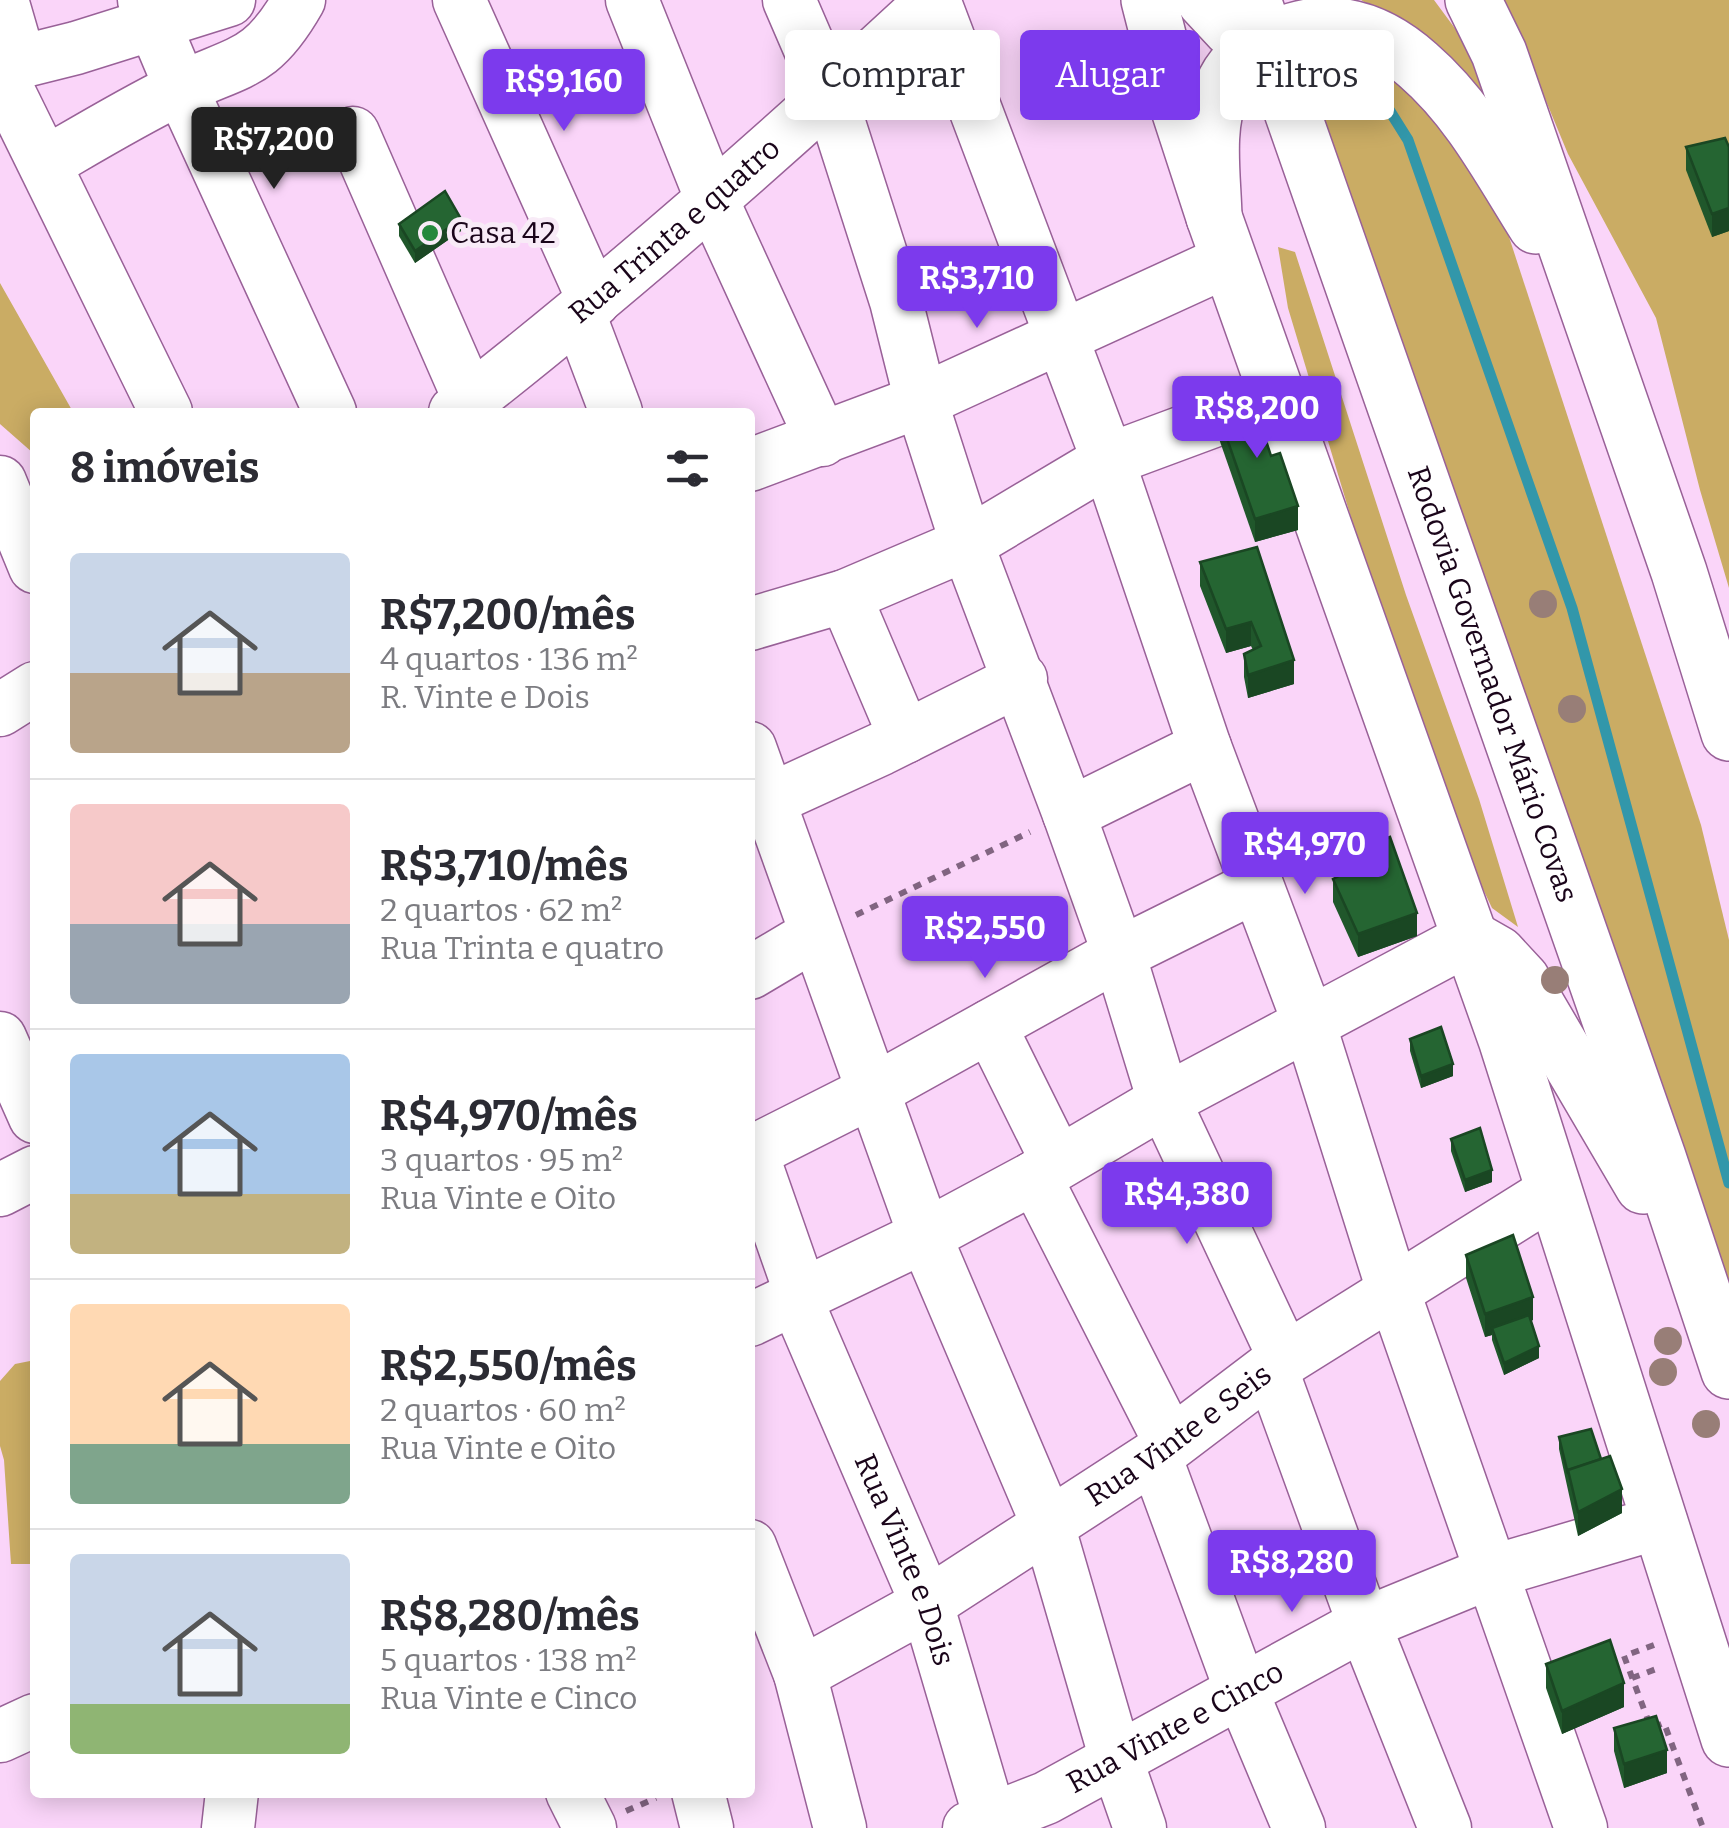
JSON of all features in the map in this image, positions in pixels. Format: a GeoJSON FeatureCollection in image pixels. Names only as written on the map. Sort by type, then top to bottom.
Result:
{"type":"FeatureCollection","features":[{"type":"Feature","properties":{"kind":"main road"},"geometry":{"type":"LineString","coordinates":[[1149,0],[1170,82],[1222,239],[1470,938],[1729,1739]]}},
{"type":"Feature","properties":{"kind":"main road"},"geometry":{"type":"LineString","coordinates":[[1204,0],[1230,29],[1260,21],[1344,26],[1368,34],[1418,64],[1466,114],[1585,304]]}},
{"type":"Feature","properties":{"kind":"main road"},"geometry":{"type":"LineString","coordinates":[[1473,0],[1499,53],[1679,572],[1719,673],[1729,734]]}},
{"type":"Feature","properties":{"kind":"main road"},"geometry":{"type":"LineString","coordinates":[[1222,239],[1213,115],[1222,86],[1245,55],[1260,21]]}},
{"type":"Feature","properties":{"kind":"main road","name":"Rodovia Governador Mário Covas"},"geometry":{"type":"LineString","coordinates":[[1260,21],[1652,1138],[1729,1371]]}},
{"type":"Feature","properties":{"kind":"main road"},"geometry":{"type":"LineString","coordinates":[[1470,938],[1498,954],[1522,980],[1632,1169],[1690,1258]]}},
{"type":"Feature","properties":{"kind":"street"},"geometry":{"type":"LineString","coordinates":[[2,0],[7,66],[46,163],[164,408]]}},
{"type":"Feature","properties":{"kind":"street"},"geometry":{"type":"LineString","coordinates":[[7,66],[148,12],[229,0]]}},
{"type":"Feature","properties":{"kind":"street"},"geometry":{"type":"LineString","coordinates":[[46,163],[181,88],[241,65],[277,36],[299,0]]}},
{"type":"Feature","properties":{"kind":"street"},"geometry":{"type":"LineString","coordinates":[[459,0],[586,308],[615,408]]}},
{"type":"Feature","properties":{"kind":"street"},"geometry":{"type":"LineString","coordinates":[[632,0],[712,200],[822,440]]}},
{"type":"Feature","properties":{"kind":"street"},"geometry":{"type":"LineString","coordinates":[[789,0],[802,30]]}},
{"type":"Feature","properties":{"kind":"street"},"geometry":{"type":"LineString","coordinates":[[933,0],[1063,337],[1205,747],[1309,1023],[1392,1290],[1581,1828]]}},
{"type":"Feature","properties":{"kind":"street","name":"Rua Trinta e quatro"},"geometry":{"type":"LineString","coordinates":[[900,30],[933,0]]}},
{"type":"Feature","properties":{"kind":"street"},"geometry":{"type":"LineString","coordinates":[[148,12],[328,408]]}},
{"type":"Feature","properties":{"kind":"street","name":"Rua Trinta e quatro"},"geometry":{"type":"LineString","coordinates":[[467,408],[802,120]]}},
{"type":"Feature","properties":{"kind":"street"},"geometry":{"type":"LineString","coordinates":[[838,120],[967,544],[1070,814],[1164,1101],[1278,1363],[1364,1624],[1445,1828]]}},
{"type":"Feature","properties":{"kind":"street"},"geometry":{"type":"LineString","coordinates":[[354,133],[467,408]]}},
{"type":"Feature","properties":{"kind":"street"},"geometry":{"type":"LineString","coordinates":[[755,463],[921,401],[1063,337],[1222,239]]}},
{"type":"Feature","properties":{"kind":"street"},"geometry":{"type":"LineString","coordinates":[[755,623],[845,596],[967,544],[1108,460],[1278,397]]}},
{"type":"Feature","properties":{"kind":"street"},"geometry":{"type":"LineString","coordinates":[[0,482],[30,555]]}},
{"type":"Feature","properties":{"kind":"street"},"geometry":{"type":"LineString","coordinates":[[845,596],[906,737]]}},
{"type":"Feature","properties":{"kind":"street"},"geometry":{"type":"LineString","coordinates":[[760,804],[1020,679]]}},
{"type":"Feature","properties":{"kind":"street"},"geometry":{"type":"LineString","coordinates":[[0,710],[30,691]]}},
{"type":"Feature","properties":{"kind":"street"},"geometry":{"type":"LineString","coordinates":[[1070,814],[1205,747]]}},
{"type":"Feature","properties":{"kind":"street"},"geometry":{"type":"LineString","coordinates":[[755,776],[760,804],[814,935],[924,1236],[1048,1525],[1140,1828]]}},
{"type":"Feature","properties":{"kind":"street"},"geometry":{"type":"LineString","coordinates":[[755,1149],[871,1092],[1119,954],[1256,886]]}},
{"type":"Feature","properties":{"kind":"street"},"geometry":{"type":"LineString","coordinates":[[755,970],[814,935]]}},
{"type":"Feature","properties":{"kind":"street"},"geometry":{"type":"LineString","coordinates":[[782,1304],[924,1236],[1164,1101],[1470,938]]}},
{"type":"Feature","properties":{"kind":"street"},"geometry":{"type":"LineString","coordinates":[[990,1026],[1163,1449],[1241,1690],[1299,1828]]}},
{"type":"Feature","properties":{"kind":"street"},"geometry":{"type":"LineString","coordinates":[[0,1038],[30,1106]]}},
{"type":"Feature","properties":{"kind":"street","name":"Rua Vinte e Dois"},"geometry":{"type":"LineString","coordinates":[[755,1171],[782,1304],[927,1604],[984,1825]]}},
{"type":"Feature","properties":{"kind":"street"},"geometry":{"type":"LineString","coordinates":[[0,1190],[30,1175]]}},
{"type":"Feature","properties":{"kind":"street","name":"Rua Vinte e Seis"},"geometry":{"type":"LineString","coordinates":[[800,1674],[927,1604],[1163,1449],[1278,1363],[1554,1191]]}},
{"type":"Feature","properties":{"kind":"street","name":"Rua Vinte e Cinco"},"geometry":{"type":"LineString","coordinates":[[984,1825],[1046,1798],[1364,1624],[1491,1572],[1661,1522]]}},
{"type":"Feature","properties":{"kind":"street"},"geometry":{"type":"LineString","coordinates":[[755,1559],[800,1674],[840,1828]]}},
{"type":"Feature","properties":{"kind":"street"},"geometry":{"type":"LineString","coordinates":[[0,1736],[30,1722]]}},
{"type":"Feature","properties":{"kind":"street"},"geometry":{"type":"LineString","coordinates":[[228,1828],[231,1798]]}},
{"type":"Feature","properties":{"kind":"street"},"geometry":{"type":"LineString","coordinates":[[575,1798],[590,1828]]}},
{"type":"Feature","properties":{"kind":"street"},"geometry":{"type":"LineString","coordinates":[[700,1798],[707,1828]]}},
{"type":"Feature","properties":{"kind":"path"},"geometry":{"type":"LineString","coordinates":[[814,935],[1070,814]]}},
{"type":"Feature","properties":{"kind":"path"},"geometry":{"type":"LineString","coordinates":[[1624,1656],[1651,1728],[1664,1723],[1703,1828]]}},
{"type":"Feature","properties":{"kind":"shaded area"},"geometry":{"type":"Polygon","coordinates":[[[1361,0],[1434,0],[1482,65],[1526,189],[1397,22],[1361,0]]]}},
{"type":"Feature","properties":{"kind":"shaded area"},"geometry":{"type":"Polygon","coordinates":[[[1496,0],[1729,0],[1729,588],[1656,318],[1568,154],[1517,31],[1496,0]]]}},
{"type":"Feature","properties":{"kind":"shaded area"},"geometry":{"type":"Polygon","coordinates":[[[1394,76],[1404,81],[1495,194],[1701,825],[1729,940],[1729,1317],[1319,120],[1394,120],[1394,76]]]}},
{"type":"Feature","properties":{"kind":"shaded area"},"geometry":{"type":"Polygon","coordinates":[[[1278,247],[1295,252],[1406,595],[1479,799],[1518,927],[1492,908],[1464,849],[1395,664],[1288,308],[1278,247]]]}},
{"type":"Feature","properties":{"kind":"shaded area"},"geometry":{"type":"Polygon","coordinates":[[[0,283],[71,408],[30,408],[30,450],[0,424],[0,283]]]}},
{"type":"Feature","properties":{"kind":"shaded area"},"geometry":{"type":"Polygon","coordinates":[[[30,1361],[30,1564],[11,1564],[0,1446],[0,1381],[15,1364],[30,1361]]]}},
{"type":"Feature","properties":{"kind":"building"},"geometry":{"type":"Polygon","coordinates":[[[1725,138],[1729,147],[1729,208],[1712,214],[1686,147],[1725,138]]]}},
{"type":"Feature","properties":{"kind":"building","name":"Casa 42"},"geometry":{"type":"Polygon","coordinates":[[[445,191],[461,219],[415,251],[399,224],[445,191]]]}},
{"type":"Feature","properties":{"kind":"building"},"geometry":{"type":"Polygon","coordinates":[[[1252,398],[1271,456],[1280,453],[1298,506],[1255,519],[1217,410],[1252,398]]]}},
{"type":"Feature","properties":{"kind":"building"},"geometry":{"type":"Polygon","coordinates":[[[1257,547],[1294,660],[1248,675],[1244,654],[1261,646],[1251,622],[1226,629],[1200,562],[1257,547]]]}},
{"type":"Feature","properties":{"kind":"building"},"geometry":{"type":"Polygon","coordinates":[[[1390,837],[1417,913],[1358,934],[1333,879],[1359,866],[1360,849],[1390,837]]]}},
{"type":"Feature","properties":{"kind":"building"},"geometry":{"type":"Polygon","coordinates":[[[1441,1027],[1453,1064],[1421,1076],[1410,1039],[1441,1027]]]}},
{"type":"Feature","properties":{"kind":"building"},"geometry":{"type":"Polygon","coordinates":[[[1480,1128],[1492,1170],[1465,1180],[1451,1139],[1480,1128]]]}},
{"type":"Feature","properties":{"kind":"building"},"geometry":{"type":"Polygon","coordinates":[[[1513,1235],[1533,1297],[1485,1314],[1466,1255],[1513,1235]]]}},
{"type":"Feature","properties":{"kind":"building"},"geometry":{"type":"Polygon","coordinates":[[[1529,1315],[1539,1346],[1504,1363],[1492,1328],[1529,1315]]]}},
{"type":"Feature","properties":{"kind":"building"},"geometry":{"type":"Polygon","coordinates":[[[1591,1429],[1601,1459],[1568,1470],[1568,1474],[1559,1437],[1591,1429]]]}},
{"type":"Feature","properties":{"kind":"building"},"geometry":{"type":"Polygon","coordinates":[[[1610,1456],[1622,1489],[1578,1512],[1568,1470],[1610,1456]]]}},
{"type":"Feature","properties":{"kind":"building"},"geometry":{"type":"Polygon","coordinates":[[[1610,1640],[1624,1683],[1562,1711],[1546,1664],[1610,1640]]]}},
{"type":"Feature","properties":{"kind":"building"},"geometry":{"type":"Polygon","coordinates":[[[1656,1716],[1667,1750],[1624,1764],[1614,1728],[1656,1716]]]}},
{"type":"Feature","properties":{"kind":"waterway"},"geometry":{"type":"LineString","coordinates":[[1394,118],[1408,140],[1572,608],[1729,1183]]}},
{"type":"Feature","properties":{"kind":"place","name":"Casa 42"},"geometry":{"type":"Point","coordinates":[430,233]}}]}
